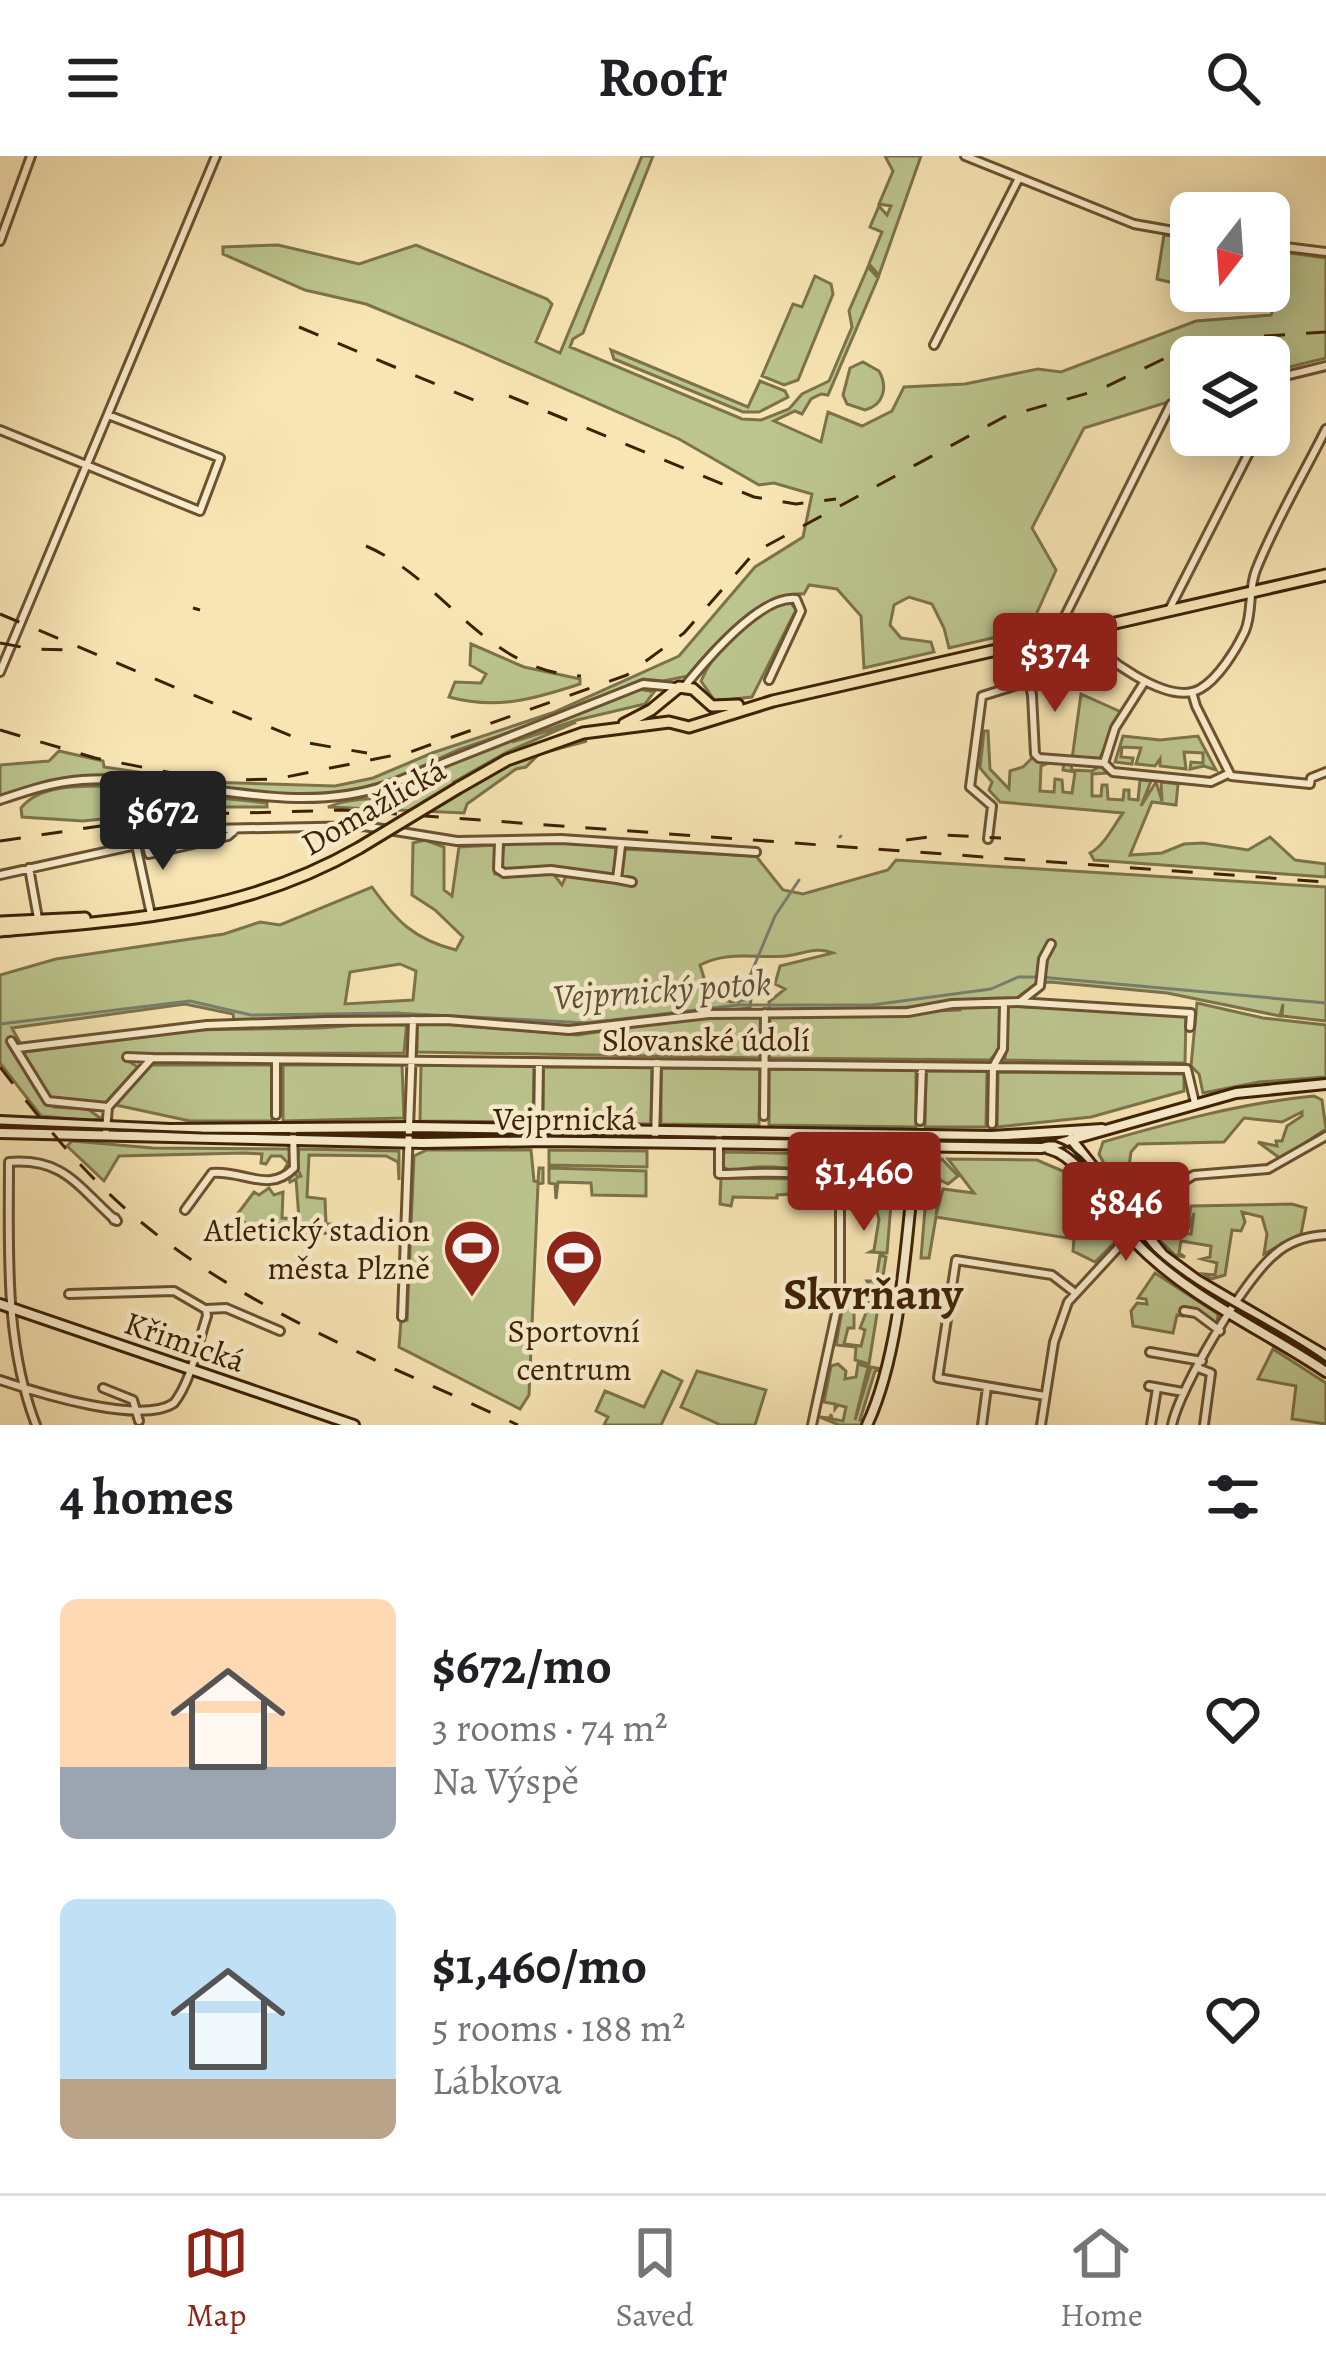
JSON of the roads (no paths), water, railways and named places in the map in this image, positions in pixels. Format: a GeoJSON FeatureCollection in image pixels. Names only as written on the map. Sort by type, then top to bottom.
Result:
{"type":"FeatureCollection","features":[{"type":"Feature","properties":{"kind":"main road","name":"Domažlická"},"geometry":{"type":"LineString","coordinates":[[0,926],[211,907],[262,893],[358,848],[532,748],[617,727],[669,722],[680,728],[773,701],[1326,575]]}},
{"type":"Feature","properties":{"kind":"main road","name":"Domažlická"},"geometry":{"type":"LineString","coordinates":[[617,727],[682,687],[720,708],[773,701]]}},
{"type":"Feature","properties":{"kind":"main road"},"geometry":{"type":"LineString","coordinates":[[698,722],[703,714],[701,698]]}},
{"type":"Feature","properties":{"kind":"main road"},"geometry":{"type":"LineString","coordinates":[[665,699],[669,722]]}},
{"type":"Feature","properties":{"kind":"main road","name":"Vejprnická"},"geometry":{"type":"LineString","coordinates":[[904,1144],[1042,1148],[1195,1103],[1272,1087],[1326,1086]]}},
{"type":"Feature","properties":{"kind":"main road","name":"Vejprnická"},"geometry":{"type":"LineString","coordinates":[[0,1121],[106,1132]]}},
{"type":"Feature","properties":{"kind":"main road","name":"Vejprnická"},"geometry":{"type":"LineString","coordinates":[[293,1135],[412,1127],[904,1144],[1107,1129]]}},
{"type":"Feature","properties":{"kind":"main road","name":"Vejprnická"},"geometry":{"type":"LineString","coordinates":[[0,1133],[293,1135],[411,1143],[544,1134]]}},
{"type":"Feature","properties":{"kind":"main road"},"geometry":{"type":"LineString","coordinates":[[1053,1134],[1073,1141],[1085,1153],[1134,1232]]}},
{"type":"Feature","properties":{"kind":"main road"},"geometry":{"type":"LineString","coordinates":[[904,1144],[910,1162],[904,1250]]}},
{"type":"Feature","properties":{"kind":"main road"},"geometry":{"type":"LineString","coordinates":[[868,1425],[890,1343],[915,1161],[925,1147]]}},
{"type":"Feature","properties":{"kind":"main road"},"geometry":{"type":"LineString","coordinates":[[1042,1148],[1072,1160],[1171,1274],[1326,1356]]}},
{"type":"Feature","properties":{"kind":"main road","name":"Křimická"},"geometry":{"type":"LineString","coordinates":[[0,1304],[354,1425]]}},
{"type":"Feature","properties":{"kind":"main road"},"geometry":{"type":"LineString","coordinates":[[1233,1309],[1326,1372]]}},
{"type":"Feature","properties":{"kind":"street"},"geometry":{"type":"LineString","coordinates":[[0,241],[31,156]]}},
{"type":"Feature","properties":{"kind":"street"},"geometry":{"type":"LineString","coordinates":[[0,673],[216,156]]}},
{"type":"Feature","properties":{"kind":"street"},"geometry":{"type":"LineString","coordinates":[[965,156],[1134,224],[1170,230]]}},
{"type":"Feature","properties":{"kind":"street"},"geometry":{"type":"LineString","coordinates":[[934,345],[1018,178]]}},
{"type":"Feature","properties":{"kind":"street"},"geometry":{"type":"LineString","coordinates":[[1290,248],[1326,252]]}},
{"type":"Feature","properties":{"kind":"street"},"geometry":{"type":"LineString","coordinates":[[1290,375],[1326,366]]}},
{"type":"Feature","properties":{"kind":"street"},"geometry":{"type":"LineString","coordinates":[[1063,636],[1062,622],[1170,408]]}},
{"type":"Feature","properties":{"kind":"street"},"geometry":{"type":"LineString","coordinates":[[0,430],[200,512],[220,458],[108,415]]}},
{"type":"Feature","properties":{"kind":"street"},"geometry":{"type":"LineString","coordinates":[[1081,632],[1144,681],[1192,692],[1202,688],[1247,626],[1256,570],[1326,429]]}},
{"type":"Feature","properties":{"kind":"street"},"geometry":{"type":"LineString","coordinates":[[1169,611],[1247,456]]}},
{"type":"Feature","properties":{"kind":"street"},"geometry":{"type":"LineString","coordinates":[[0,800],[45,786],[97,780],[289,800],[326,800],[388,785],[643,684],[682,687],[762,610],[775,601],[796,599],[801,611],[769,680]]}},
{"type":"Feature","properties":{"kind":"street","name":"Domažlická"},"geometry":{"type":"LineString","coordinates":[[1021,645],[1036,651],[1064,646],[1076,642],[1081,632]]}},
{"type":"Feature","properties":{"kind":"street"},"geometry":{"type":"LineString","coordinates":[[1021,645],[1030,682],[1035,754],[1043,759],[1104,763],[1113,772],[1211,782],[1228,774]]}},
{"type":"Feature","properties":{"kind":"street"},"geometry":{"type":"LineString","coordinates":[[701,698],[702,665]]}},
{"type":"Feature","properties":{"kind":"street"},"geometry":{"type":"LineString","coordinates":[[1104,763],[1114,728],[1144,681]]}},
{"type":"Feature","properties":{"kind":"street"},"geometry":{"type":"LineString","coordinates":[[988,839],[992,806],[970,787],[982,696],[1030,682]]}},
{"type":"Feature","properties":{"kind":"street"},"geometry":{"type":"LineString","coordinates":[[643,684],[656,688],[665,699]]}},
{"type":"Feature","properties":{"kind":"street"},"geometry":{"type":"LineString","coordinates":[[1192,692],[1228,774],[1310,784],[1310,778],[1326,772]]}},
{"type":"Feature","properties":{"kind":"street"},"geometry":{"type":"LineString","coordinates":[[146,843],[149,854],[228,836],[238,826]]}},
{"type":"Feature","properties":{"kind":"street"},"geometry":{"type":"LineString","coordinates":[[0,874],[238,826],[364,826],[458,841],[562,839],[756,852]]}},
{"type":"Feature","properties":{"kind":"street"},"geometry":{"type":"LineString","coordinates":[[499,842],[498,869],[504,873],[550,870],[632,882]]}},
{"type":"Feature","properties":{"kind":"street"},"geometry":{"type":"LineString","coordinates":[[136,845],[150,913]]}},
{"type":"Feature","properties":{"kind":"street"},"geometry":{"type":"LineString","coordinates":[[617,879],[621,846]]}},
{"type":"Feature","properties":{"kind":"street"},"geometry":{"type":"LineString","coordinates":[[29,868],[39,924]]}},
{"type":"Feature","properties":{"kind":"street"},"geometry":{"type":"LineString","coordinates":[[1018,1002],[1036,992],[1043,959],[1052,944]]}},
{"type":"Feature","properties":{"kind":"street"},"geometry":{"type":"LineString","coordinates":[[108,1107],[48,1100],[15,1044],[207,1025],[413,1020],[569,1030],[709,1014],[908,1012],[952,1004],[1018,1002],[1191,1013],[1190,1027]]}},
{"type":"Feature","properties":{"kind":"street"},"geometry":{"type":"LineString","coordinates":[[992,1124],[993,1067],[1003,1049],[1004,1004]]}},
{"type":"Feature","properties":{"kind":"street"},"geometry":{"type":"LineString","coordinates":[[764,1116],[765,1013]]}},
{"type":"Feature","properties":{"kind":"street"},"geometry":{"type":"LineString","coordinates":[[402,1317],[413,1020]]}},
{"type":"Feature","properties":{"kind":"street","name":"Slovanské údolí"},"geometry":{"type":"LineString","coordinates":[[127,1058],[1187,1069],[1195,1103]]}},
{"type":"Feature","properties":{"kind":"street"},"geometry":{"type":"LineString","coordinates":[[106,1132],[108,1107],[152,1058]]}},
{"type":"Feature","properties":{"kind":"street"},"geometry":{"type":"LineString","coordinates":[[276,1060],[276,1114]]}},
{"type":"Feature","properties":{"kind":"street"},"geometry":{"type":"LineString","coordinates":[[539,1062],[538,1116],[544,1134]]}},
{"type":"Feature","properties":{"kind":"street"},"geometry":{"type":"LineString","coordinates":[[655,1137],[657,1063]]}},
{"type":"Feature","properties":{"kind":"street"},"geometry":{"type":"LineString","coordinates":[[920,1121],[922,1066]]}},
{"type":"Feature","properties":{"kind":"street"},"geometry":{"type":"LineString","coordinates":[[1072,1160],[1073,1141],[1081,1130]]}},
{"type":"Feature","properties":{"kind":"street"},"geometry":{"type":"LineString","coordinates":[[185,1210],[212,1173],[264,1182],[280,1180],[294,1168],[293,1135]]}},
{"type":"Feature","properties":{"kind":"street"},"geometry":{"type":"LineString","coordinates":[[1085,1153],[1092,1136]]}},
{"type":"Feature","properties":{"kind":"street"},"geometry":{"type":"LineString","coordinates":[[1041,1425],[1057,1330],[1074,1292],[1186,1178],[1268,1169],[1326,1136]]}},
{"type":"Feature","properties":{"kind":"street"},"geometry":{"type":"LineString","coordinates":[[718,1138],[719,1174],[811,1175],[837,1187],[842,1200],[840,1295],[812,1425]]}},
{"type":"Feature","properties":{"kind":"street"},"geometry":{"type":"LineString","coordinates":[[36,1425],[23,1388],[4,1235],[9,1162],[52,1165],[117,1222]]}},
{"type":"Feature","properties":{"kind":"street"},"geometry":{"type":"LineString","coordinates":[[837,1187],[863,1175],[870,1179],[872,1190]]}},
{"type":"Feature","properties":{"kind":"street"},"geometry":{"type":"LineString","coordinates":[[1172,1425],[1184,1392],[1261,1267],[1282,1248],[1326,1235]]}},
{"type":"Feature","properties":{"kind":"street"},"geometry":{"type":"LineString","coordinates":[[1045,1396],[938,1378],[956,1260],[1052,1275],[1074,1292]]}},
{"type":"Feature","properties":{"kind":"street"},"geometry":{"type":"LineString","coordinates":[[69,1294],[174,1292],[206,1310],[226,1308],[280,1331]]}},
{"type":"Feature","properties":{"kind":"street"},"geometry":{"type":"LineString","coordinates":[[0,1380],[127,1421],[140,1421],[175,1402],[206,1310]]}},
{"type":"Feature","properties":{"kind":"street"},"geometry":{"type":"LineString","coordinates":[[1184,1311],[1196,1313],[1220,1331]]}},
{"type":"Feature","properties":{"kind":"street"},"geometry":{"type":"LineString","coordinates":[[1150,1352],[1200,1364],[1211,1373],[1204,1425]]}},
{"type":"Feature","properties":{"kind":"street"},"geometry":{"type":"LineString","coordinates":[[982,1425],[987,1386]]}},
{"type":"Feature","properties":{"kind":"street"},"geometry":{"type":"LineString","coordinates":[[1151,1425],[1153,1387],[1184,1392]]}},
{"type":"Feature","properties":{"kind":"street"},"geometry":{"type":"LineString","coordinates":[[103,1388],[133,1400],[140,1421]]}},
{"type":"Feature","properties":{"kind":"waterway"},"geometry":{"type":"LineString","coordinates":[[739,1002],[775,916],[799,880]]}},
{"type":"Feature","properties":{"kind":"waterway","name":"Vejprnický potok"},"geometry":{"type":"LineString","coordinates":[[0,1024],[190,1001],[251,1015],[396,1013],[587,1023],[738,1005],[872,1005],[991,989],[1018,977],[1326,1003]]}},
{"type":"Feature","properties":{"kind":"tram line"},"geometry":{"type":"LineString","coordinates":[[0,1125],[202,1133],[1055,1141],[1081,1158],[1136,1232],[1166,1262],[1326,1362]]}},
{"type":"Feature","properties":{"kind":"railway"},"geometry":{"type":"LineString","coordinates":[[299,327],[476,401]]}},
{"type":"Feature","properties":{"kind":"railway"},"geometry":{"type":"LineString","coordinates":[[0,730],[95,758],[231,780],[276,779],[410,752],[627,675],[684,633],[755,552],[1004,417],[1099,390],[1203,340],[1326,332]]}},
{"type":"Feature","properties":{"kind":"railway"},"geometry":{"type":"LineString","coordinates":[[509,396],[754,497],[796,504],[836,499]]}},
{"type":"Feature","properties":{"kind":"railway"},"geometry":{"type":"LineString","coordinates":[[366,546],[419,580],[491,642],[547,670],[581,676]]}},
{"type":"Feature","properties":{"kind":"railway"},"geometry":{"type":"LineString","coordinates":[[193,608],[200,610]]}},
{"type":"Feature","properties":{"kind":"railway"},"geometry":{"type":"LineString","coordinates":[[0,614],[308,743],[367,753]]}},
{"type":"Feature","properties":{"kind":"railway"},"geometry":{"type":"LineString","coordinates":[[0,643],[75,650]]}},
{"type":"Feature","properties":{"kind":"railway"},"geometry":{"type":"LineString","coordinates":[[0,841],[174,815],[343,810],[1326,882]]}},
{"type":"Feature","properties":{"kind":"railway"},"geometry":{"type":"LineString","coordinates":[[906,840],[945,835],[1001,838]]}},
{"type":"Feature","properties":{"kind":"railway"},"geometry":{"type":"LineString","coordinates":[[0,1067],[102,1187],[184,1254],[228,1284],[323,1335],[518,1425]]}},
{"type":"Feature","properties":{"kind":"place","name":"Atletický stadion města Plzně"},"geometry":{"type":"Point","coordinates":[472,1299]}},
{"type":"Feature","properties":{"kind":"place","name":"Sportovní centrum"},"geometry":{"type":"Point","coordinates":[574,1309]}},
{"type":"Feature","properties":{"kind":"district","name":"Skvrňany"},"geometry":{"type":"Point","coordinates":[873,1293]}}]}
